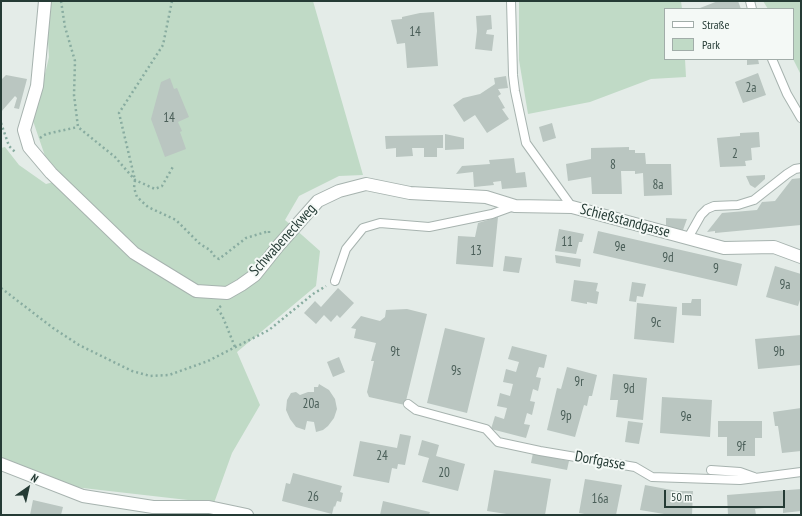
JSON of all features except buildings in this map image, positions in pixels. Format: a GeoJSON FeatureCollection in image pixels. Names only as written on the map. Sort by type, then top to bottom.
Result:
{"type":"FeatureCollection","features":[{"type":"Feature","properties":{"kind":"street"},"geometry":{"type":"LineString","coordinates":[[27,140],[24,130],[37,86],[45,1]]}},
{"type":"Feature","properties":{"kind":"street","name":"Schwabeneckweg"},"geometry":{"type":"LineString","coordinates":[[27,140],[29,147],[51,173],[134,253],[196,291],[227,293],[255,275],[318,201],[338,190],[366,184],[410,194],[486,197],[515,206],[572,207]]}},
{"type":"Feature","properties":{"kind":"street","name":"Schießstandgasse"},"geometry":{"type":"LineString","coordinates":[[572,207],[724,248],[774,247],[801,256]]}},
{"type":"Feature","properties":{"kind":"street"},"geometry":{"type":"LineString","coordinates":[[1,464],[83,496],[153,507],[208,508],[247,515]]}},
{"type":"Feature","properties":{"kind":"lane","name":"Schießstandgasse"},"geometry":{"type":"LineString","coordinates":[[511,1],[513,75],[526,143],[572,207]]}},
{"type":"Feature","properties":{"kind":"lane"},"geometry":{"type":"LineString","coordinates":[[772,60],[787,94],[801,118]]}},
{"type":"Feature","properties":{"kind":"lane"},"geometry":{"type":"LineString","coordinates":[[688,238],[701,215],[707,209],[714,206],[738,205],[754,200],[786,174],[795,169],[801,168]]}},
{"type":"Feature","properties":{"kind":"lane"},"geometry":{"type":"LineString","coordinates":[[335,281],[346,248],[363,228],[380,223],[429,227],[492,214],[515,206]]}},
{"type":"Feature","properties":{"kind":"lane","name":"Dorfgasse"},"geometry":{"type":"LineString","coordinates":[[408,404],[416,410],[486,429],[498,442],[540,451],[635,467],[652,476],[740,480],[801,472]]}},
{"type":"Feature","properties":{"kind":"lane"},"geometry":{"type":"LineString","coordinates":[[711,470],[740,472],[756,478]]}},
{"type":"Feature","properties":{"kind":"path"},"geometry":{"type":"LineString","coordinates":[[62,1],[65,28],[75,61],[74,95],[78,127],[115,158],[135,180],[155,189],[162,186],[174,164]]}},
{"type":"Feature","properties":{"kind":"path"},"geometry":{"type":"LineString","coordinates":[[172,1],[163,45],[119,113],[135,180],[134,188],[137,197],[148,207],[176,220],[200,244],[210,250],[215,257],[219,259],[246,238],[270,231],[269,241],[279,245]]}},
{"type":"Feature","properties":{"kind":"path"},"geometry":{"type":"LineString","coordinates":[[1,123],[9,146],[20,156]]}},
{"type":"Feature","properties":{"kind":"path"},"geometry":{"type":"LineString","coordinates":[[27,140],[32,137],[40,138],[46,134],[78,127]]}},
{"type":"Feature","properties":{"kind":"path"},"geometry":{"type":"LineString","coordinates":[[1,288],[47,324],[79,345],[132,371],[150,376],[169,375],[208,361],[269,330],[313,294],[335,281]]}},
{"type":"Feature","properties":{"kind":"path"},"geometry":{"type":"LineString","coordinates":[[222,305],[217,309],[222,315],[235,347]]}},
{"type":"Feature","properties":{"kind":"green space"},"geometry":{"type":"Polygon","coordinates":[[[50,1],[313,1],[363,175],[339,176],[299,196],[285,220],[320,251],[316,286],[237,352],[260,405],[232,453],[214,503],[74,487],[1,459],[1,148],[5,147],[19,165],[46,184],[65,179],[45,156],[32,118],[40,95],[49,57],[47,25],[50,1]]]}},
{"type":"Feature","properties":{"kind":"green space"},"geometry":{"type":"Polygon","coordinates":[[[519,1],[681,1],[682,8],[664,8],[664,60],[685,60],[686,77],[651,79],[590,102],[528,114],[519,60],[519,1]]]}},
{"type":"Feature","properties":{"kind":"green space"},"geometry":{"type":"Polygon","coordinates":[[[763,1],[801,1],[801,75],[794,60],[794,8],[767,8],[763,1]]]}}]}
